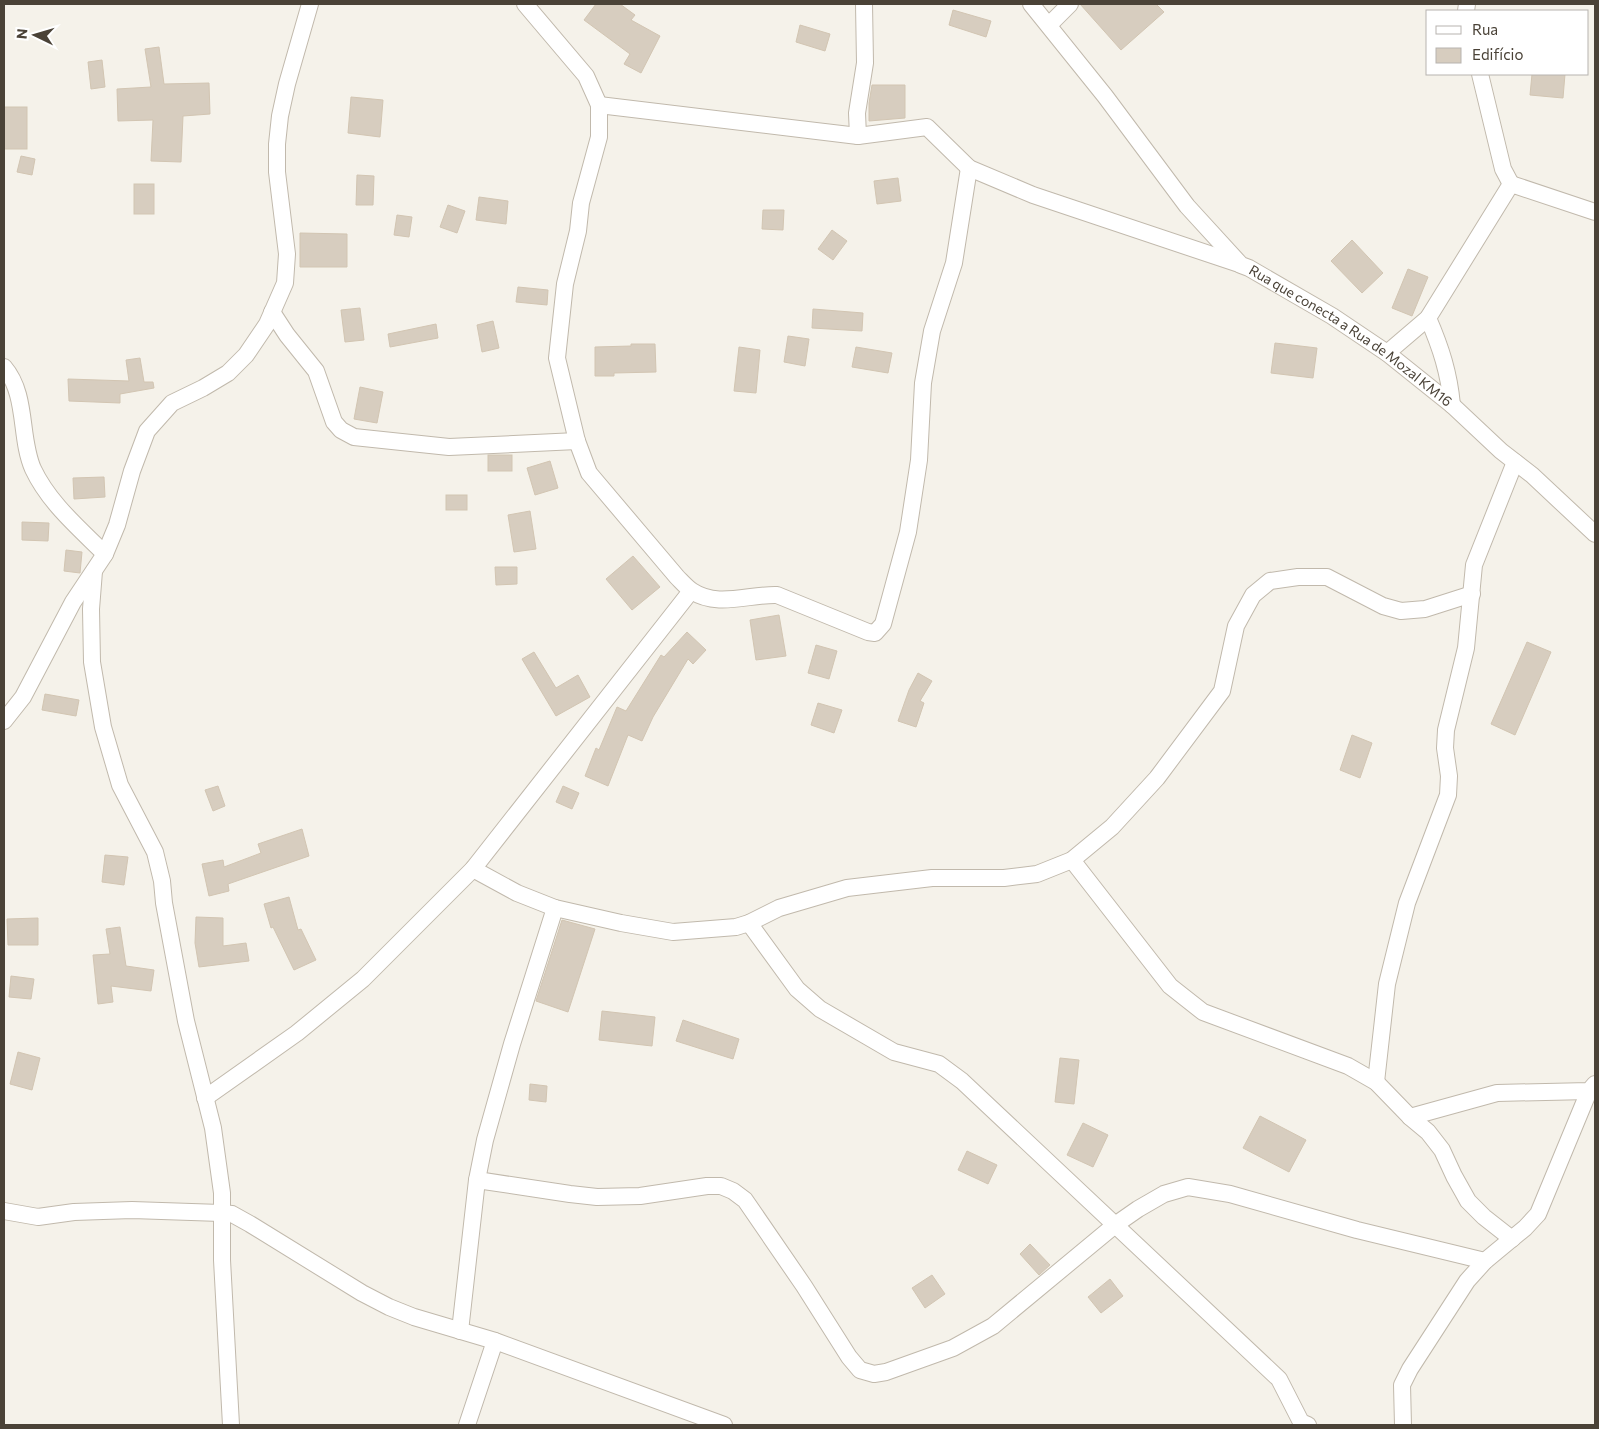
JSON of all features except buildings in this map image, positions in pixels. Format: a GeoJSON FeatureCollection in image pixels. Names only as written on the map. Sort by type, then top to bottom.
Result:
{"type":"FeatureCollection","features":[{"type":"Feature","properties":{"kind":"street"},"geometry":{"type":"LineString","coordinates":[[4,720],[23,697],[73,602],[105,554],[117,525],[132,471],[147,431],[172,403],[228,373],[246,355],[267,324],[285,283],[287,254],[277,172],[276,144],[287,84],[310,4]]}},
{"type":"Feature","properties":{"kind":"street"},"geometry":{"type":"LineString","coordinates":[[525,4],[586,76],[599,104],[599,137],[581,203],[578,231],[565,284],[558,358],[577,441],[589,473],[677,577],[691,591],[702,596],[721,600],[762,594],[777,595],[868,632],[875,632],[883,624],[908,532],[919,460],[923,383],[930,340],[954,263],[969,168]]}},
{"type":"Feature","properties":{"kind":"street"},"geometry":{"type":"LineString","coordinates":[[858,136],[857,113],[865,63],[864,4]]}},
{"type":"Feature","properties":{"kind":"street","name":"Rua que conecta a Rua de Mozal KM16"},"geometry":{"type":"LineString","coordinates":[[1031,4],[1105,96],[1187,206],[1241,265],[1332,316],[1387,354],[1532,474],[1595,534]]}},
{"type":"Feature","properties":{"kind":"street"},"geometry":{"type":"LineString","coordinates":[[1049,25],[1070,4]]}},
{"type":"Feature","properties":{"kind":"street"},"geometry":{"type":"LineString","coordinates":[[1480,75],[1502,169],[1511,184],[1595,212]]}},
{"type":"Feature","properties":{"kind":"street"},"geometry":{"type":"LineString","coordinates":[[599,104],[858,136],[927,127],[969,168],[1033,195],[1241,265]]}},
{"type":"Feature","properties":{"kind":"street"},"geometry":{"type":"LineString","coordinates":[[1387,354],[1428,318],[1511,184]]}},
{"type":"Feature","properties":{"kind":"street"},"geometry":{"type":"LineString","coordinates":[[272,312],[287,335],[316,371],[334,422],[341,430],[354,437],[449,447],[577,441]]}},
{"type":"Feature","properties":{"kind":"street"},"geometry":{"type":"LineString","coordinates":[[1428,318],[1450,380],[1452,406]]}},
{"type":"Feature","properties":{"kind":"street"},"geometry":{"type":"LineString","coordinates":[[4,367],[16,387],[33,468],[47,492],[68,518],[105,554]]}},
{"type":"Feature","properties":{"kind":"street"},"geometry":{"type":"LineString","coordinates":[[1376,1082],[1387,984],[1407,903],[1448,795],[1449,776],[1445,748],[1446,730],[1466,648],[1474,565],[1516,462]]}},
{"type":"Feature","properties":{"kind":"street"},"geometry":{"type":"LineString","coordinates":[[94,571],[91,609],[92,662],[103,727],[120,785],[155,852],[162,881],[164,903],[186,1020],[213,1128],[222,1193],[223,1304],[230,1425]]}},
{"type":"Feature","properties":{"kind":"street"},"geometry":{"type":"LineString","coordinates":[[473,869],[517,893],[555,908],[621,923],[673,932],[736,927],[749,923],[779,908],[848,888],[932,878],[1004,878],[1037,874],[1072,860],[1112,827],[1157,778],[1222,691],[1236,626],[1253,595],[1270,581],[1298,577],[1326,577],[1383,606],[1401,611],[1424,609],[1472,594]]}},
{"type":"Feature","properties":{"kind":"street"},"geometry":{"type":"LineString","coordinates":[[205,1098],[297,1033],[363,979],[473,869],[691,591]]}},
{"type":"Feature","properties":{"kind":"street"},"geometry":{"type":"LineString","coordinates":[[1072,860],[1170,986],[1203,1012],[1348,1066],[1376,1082],[1410,1117],[1428,1132],[1442,1150],[1468,1201],[1484,1217],[1512,1239]]}},
{"type":"Feature","properties":{"kind":"street"},"geometry":{"type":"LineString","coordinates":[[460,1331],[477,1180],[485,1140],[512,1044],[555,908]]}},
{"type":"Feature","properties":{"kind":"street"},"geometry":{"type":"LineString","coordinates":[[749,923],[797,989],[820,1009],[894,1052],[939,1064],[962,1082],[1279,1379],[1301,1422],[1308,1425]]}},
{"type":"Feature","properties":{"kind":"street"},"geometry":{"type":"LineString","coordinates":[[1403,1425],[1402,1385],[1410,1368],[1467,1281],[1538,1214],[1592,1087],[1497,1093],[1410,1117]]}},
{"type":"Feature","properties":{"kind":"street"},"geometry":{"type":"LineString","coordinates":[[477,1180],[597,1197],[640,1196],[707,1186],[721,1186],[733,1191],[746,1200],[804,1286],[849,1358],[860,1370],[874,1374],[886,1372],[953,1348],[993,1326],[1115,1225],[1164,1194],[1188,1187],[1230,1194],[1357,1230],[1485,1262]]}},
{"type":"Feature","properties":{"kind":"street"},"geometry":{"type":"LineString","coordinates":[[4,1211],[38,1217],[74,1212],[132,1210],[232,1214],[362,1293],[389,1307],[495,1341],[724,1425]]}},
{"type":"Feature","properties":{"kind":"street"},"geometry":{"type":"LineString","coordinates":[[467,1425],[495,1341]]}}]}
